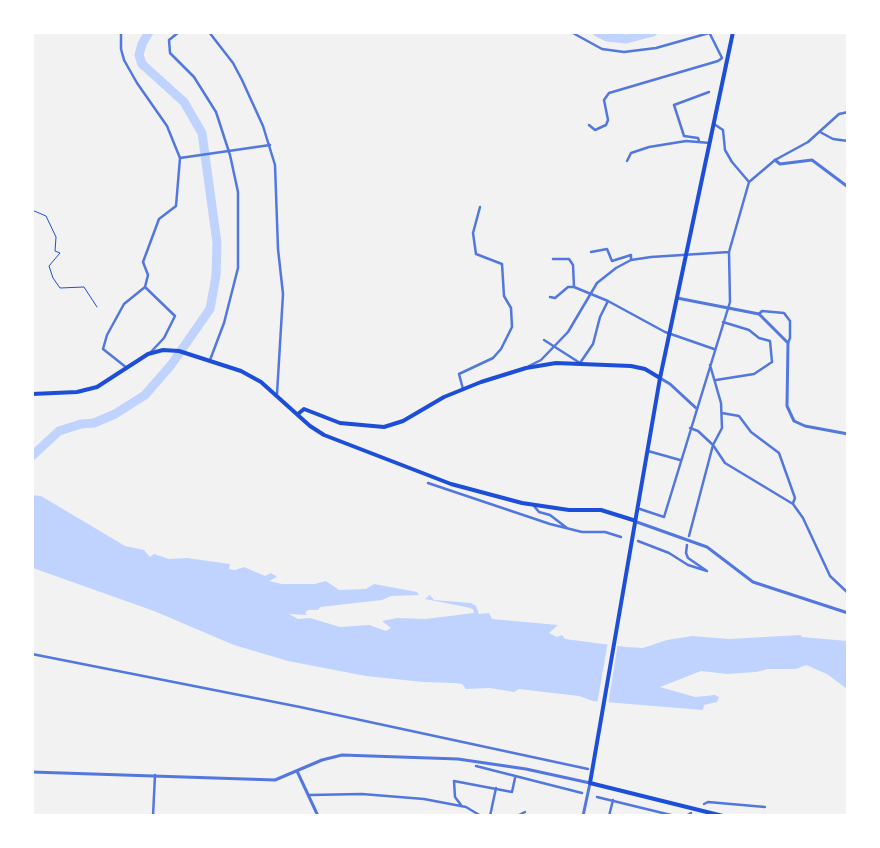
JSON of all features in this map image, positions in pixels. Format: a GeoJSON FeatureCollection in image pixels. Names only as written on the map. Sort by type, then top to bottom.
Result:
{"type":"FeatureCollection","features":[{"type":"Feature","properties":{"kind":"main road"},"geometry":{"type":"LineString","coordinates":[[723,816],[590,783],[590,767],[660,378],[733,32]]}},
{"type":"Feature","properties":{"kind":"main road"},"geometry":{"type":"LineString","coordinates":[[32,394],[76,392],[98,387],[148,354],[179,351],[241,371],[261,382],[277,394],[310,426],[324,435],[451,484],[497,498],[534,506],[601,510],[633,520]]}},
{"type":"Feature","properties":{"kind":"main road"},"geometry":{"type":"LineString","coordinates":[[298,414],[304,409],[340,424],[384,427],[403,421],[444,397],[463,389],[526,368],[580,363],[646,369],[660,378]]}},
{"type":"Feature","properties":{"kind":"street"},"geometry":{"type":"LineString","coordinates":[[122,32],[124,60],[137,83],[167,126],[180,158],[176,206],[159,219],[143,262],[148,275],[145,287],[124,304],[107,335],[103,349],[128,368]]}},
{"type":"Feature","properties":{"kind":"street"},"geometry":{"type":"LineString","coordinates":[[179,32],[169,40],[170,52],[194,77],[213,106],[229,151],[238,192],[240,256],[226,316],[210,360]]}},
{"type":"Feature","properties":{"kind":"street"},"geometry":{"type":"LineString","coordinates":[[209,32],[234,63],[264,126],[270,145],[277,183],[278,249],[283,294],[277,394]]}},
{"type":"Feature","properties":{"kind":"street"},"geometry":{"type":"LineString","coordinates":[[571,32],[602,49],[624,52],[656,48],[709,33],[722,58]]}},
{"type":"Feature","properties":{"kind":"street"},"geometry":{"type":"LineString","coordinates":[[589,125],[595,130],[606,125],[608,120],[604,100],[609,92],[718,61],[722,58],[728,58]]}},
{"type":"Feature","properties":{"kind":"street"},"geometry":{"type":"LineString","coordinates":[[699,142],[698,138],[684,136],[674,105],[709,92]]}},
{"type":"Feature","properties":{"kind":"street"},"geometry":{"type":"LineString","coordinates":[[640,509],[664,517],[727,308],[730,288],[729,252],[749,182],[775,160],[808,142],[838,114],[848,112]]}},
{"type":"Feature","properties":{"kind":"street"},"geometry":{"type":"LineString","coordinates":[[714,124],[723,130],[725,150],[732,162],[749,182]]}},
{"type":"Feature","properties":{"kind":"street"},"geometry":{"type":"LineString","coordinates":[[820,132],[833,139],[848,141]]}},
{"type":"Feature","properties":{"kind":"street"},"geometry":{"type":"LineString","coordinates":[[627,161],[631,153],[673,142],[710,143]]}},
{"type":"Feature","properties":{"kind":"street"},"geometry":{"type":"LineString","coordinates":[[180,158],[270,145]]}},
{"type":"Feature","properties":{"kind":"street"},"geometry":{"type":"LineString","coordinates":[[775,160],[780,164],[812,160],[848,187]]}},
{"type":"Feature","properties":{"kind":"street"},"geometry":{"type":"LineString","coordinates":[[463,389],[459,374],[493,358],[501,349],[512,327],[511,308],[504,296],[502,264],[476,254],[473,233],[480,207]]}},
{"type":"Feature","properties":{"kind":"street"},"geometry":{"type":"LineString","coordinates":[[591,252],[607,249],[612,261],[631,255],[631,260]]}},
{"type":"Feature","properties":{"kind":"street"},"geometry":{"type":"LineString","coordinates":[[526,368],[541,360],[568,332],[597,283],[616,268],[631,260],[686,254],[729,252]]}},
{"type":"Feature","properties":{"kind":"street"},"geometry":{"type":"LineString","coordinates":[[552,259],[569,259],[573,266],[574,287]]}},
{"type":"Feature","properties":{"kind":"street"},"geometry":{"type":"LineString","coordinates":[[145,287],[175,316],[164,338],[148,354]]}},
{"type":"Feature","properties":{"kind":"street"},"geometry":{"type":"LineString","coordinates":[[550,297],[555,298],[568,287],[574,287],[608,301],[670,333],[714,349]]}},
{"type":"Feature","properties":{"kind":"street"},"geometry":{"type":"LineString","coordinates":[[677,298],[759,314],[762,312],[784,313],[790,321],[790,338],[788,342],[788,406],[794,421],[805,426],[848,434]]}},
{"type":"Feature","properties":{"kind":"street"},"geometry":{"type":"LineString","coordinates":[[544,340],[580,363],[593,344],[600,317],[608,301]]}},
{"type":"Feature","properties":{"kind":"street"},"geometry":{"type":"LineString","coordinates":[[759,314],[788,342]]}},
{"type":"Feature","properties":{"kind":"street"},"geometry":{"type":"LineString","coordinates":[[715,381],[744,374],[754,374],[772,362],[770,341],[760,338],[749,330],[723,322]]}},
{"type":"Feature","properties":{"kind":"street"},"geometry":{"type":"LineString","coordinates":[[689,536],[713,445],[722,428],[722,412],[710,363]]}},
{"type":"Feature","properties":{"kind":"street"},"geometry":{"type":"LineString","coordinates":[[660,378],[670,384],[696,408]]}},
{"type":"Feature","properties":{"kind":"street"},"geometry":{"type":"LineString","coordinates":[[722,412],[739,416],[751,432],[778,452],[795,498],[793,504]]}},
{"type":"Feature","properties":{"kind":"street"},"geometry":{"type":"LineString","coordinates":[[690,428],[698,431],[713,445],[725,464],[793,504],[803,518],[830,576],[848,593]]}},
{"type":"Feature","properties":{"kind":"street"},"geometry":{"type":"LineString","coordinates":[[646,451],[680,460]]}},
{"type":"Feature","properties":{"kind":"street"},"geometry":{"type":"LineString","coordinates":[[428,482],[569,529],[582,532],[605,532],[622,537]]}},
{"type":"Feature","properties":{"kind":"street"},"geometry":{"type":"LineString","coordinates":[[534,506],[539,512],[550,515],[569,529]]}},
{"type":"Feature","properties":{"kind":"street"},"geometry":{"type":"LineString","coordinates":[[633,520],[707,547],[754,582],[848,613]]}},
{"type":"Feature","properties":{"kind":"street"},"geometry":{"type":"LineString","coordinates":[[638,541],[669,553],[688,565],[707,571],[688,558],[686,553],[687,545]]}},
{"type":"Feature","properties":{"kind":"street"},"geometry":{"type":"LineString","coordinates":[[32,654],[590,767]]}},
{"type":"Feature","properties":{"kind":"street"},"geometry":{"type":"LineString","coordinates":[[32,772],[276,780],[322,760],[342,755],[458,759],[526,769],[590,783],[583,816]]}},
{"type":"Feature","properties":{"kind":"street"},"geometry":{"type":"LineString","coordinates":[[476,766],[515,778],[582,793]]}},
{"type":"Feature","properties":{"kind":"street"},"geometry":{"type":"LineString","coordinates":[[296,771],[310,795],[318,816]]}},
{"type":"Feature","properties":{"kind":"street"},"geometry":{"type":"LineString","coordinates":[[153,816],[155,775]]}},
{"type":"Feature","properties":{"kind":"street"},"geometry":{"type":"LineString","coordinates":[[462,806],[455,797],[454,781],[512,792],[515,778]]}},
{"type":"Feature","properties":{"kind":"street"},"geometry":{"type":"LineString","coordinates":[[490,816],[496,788]]}},
{"type":"Feature","properties":{"kind":"street"},"geometry":{"type":"LineString","coordinates":[[310,795],[395,796],[424,799],[462,806],[481,816]]}},
{"type":"Feature","properties":{"kind":"street"},"geometry":{"type":"LineString","coordinates":[[596,796],[675,816]]}},
{"type":"Feature","properties":{"kind":"street"},"geometry":{"type":"LineString","coordinates":[[609,816],[613,800]]}},
{"type":"Feature","properties":{"kind":"street"},"geometry":{"type":"LineString","coordinates":[[704,804],[708,802],[765,806]]}},
{"type":"Feature","properties":{"kind":"street"},"geometry":{"type":"LineString","coordinates":[[517,816],[525,812]]}},
{"type":"Feature","properties":{"kind":"street"},"geometry":{"type":"LineString","coordinates":[[686,816],[692,813]]}},
{"type":"Feature","properties":{"kind":"path"},"geometry":{"type":"LineString","coordinates":[[32,210],[46,216],[56,238],[56,251],[60,253],[49,266],[53,278],[60,288],[84,287],[97,307]]}},
{"type":"Feature","properties":{"kind":"water"},"geometry":{"type":"Polygon","coordinates":[[[32,495],[41,496],[125,546],[144,550],[150,557],[154,554],[169,559],[187,558],[230,564],[229,569],[235,570],[244,567],[265,576],[271,573],[277,577],[269,581],[282,584],[315,584],[326,581],[339,590],[366,589],[374,584],[417,592],[419,595],[391,596],[382,600],[320,607],[318,610],[308,610],[305,613],[307,615],[289,614],[298,619],[310,618],[340,627],[369,625],[386,631],[391,628],[382,621],[397,618],[425,619],[474,613],[473,609],[466,607],[425,599],[430,595],[434,600],[471,603],[476,606],[479,614],[489,613],[492,619],[558,625],[549,633],[557,637],[562,635],[565,639],[626,647],[643,648],[667,640],[692,636],[729,639],[800,635],[802,637],[847,641],[847,689],[827,674],[806,665],[796,669],[768,669],[756,672],[727,674],[701,671],[660,687],[695,697],[715,695],[719,697],[717,702],[704,705],[703,710],[593,701],[579,696],[519,689],[514,692],[490,688],[466,689],[462,684],[366,676],[288,661],[234,645],[154,611],[33,568],[32,495]]]}},
{"type":"Feature","properties":{"kind":"pier"},"geometry":{"type":"Polygon","coordinates":[[[608,642],[618,643],[608,705],[597,704],[608,642]]]}},
{"type":"Feature","properties":{"kind":"waterway"},"geometry":{"type":"LineString","coordinates":[[32,456],[59,431],[81,424],[94,423],[115,414],[145,395],[171,365],[210,309],[216,276],[217,243],[202,133],[184,102],[142,64],[139,55],[142,44],[149,32]]}},
{"type":"Feature","properties":{"kind":"waterway"},"geometry":{"type":"LineString","coordinates":[[597,32],[607,37],[626,39],[653,32]]}}]}
